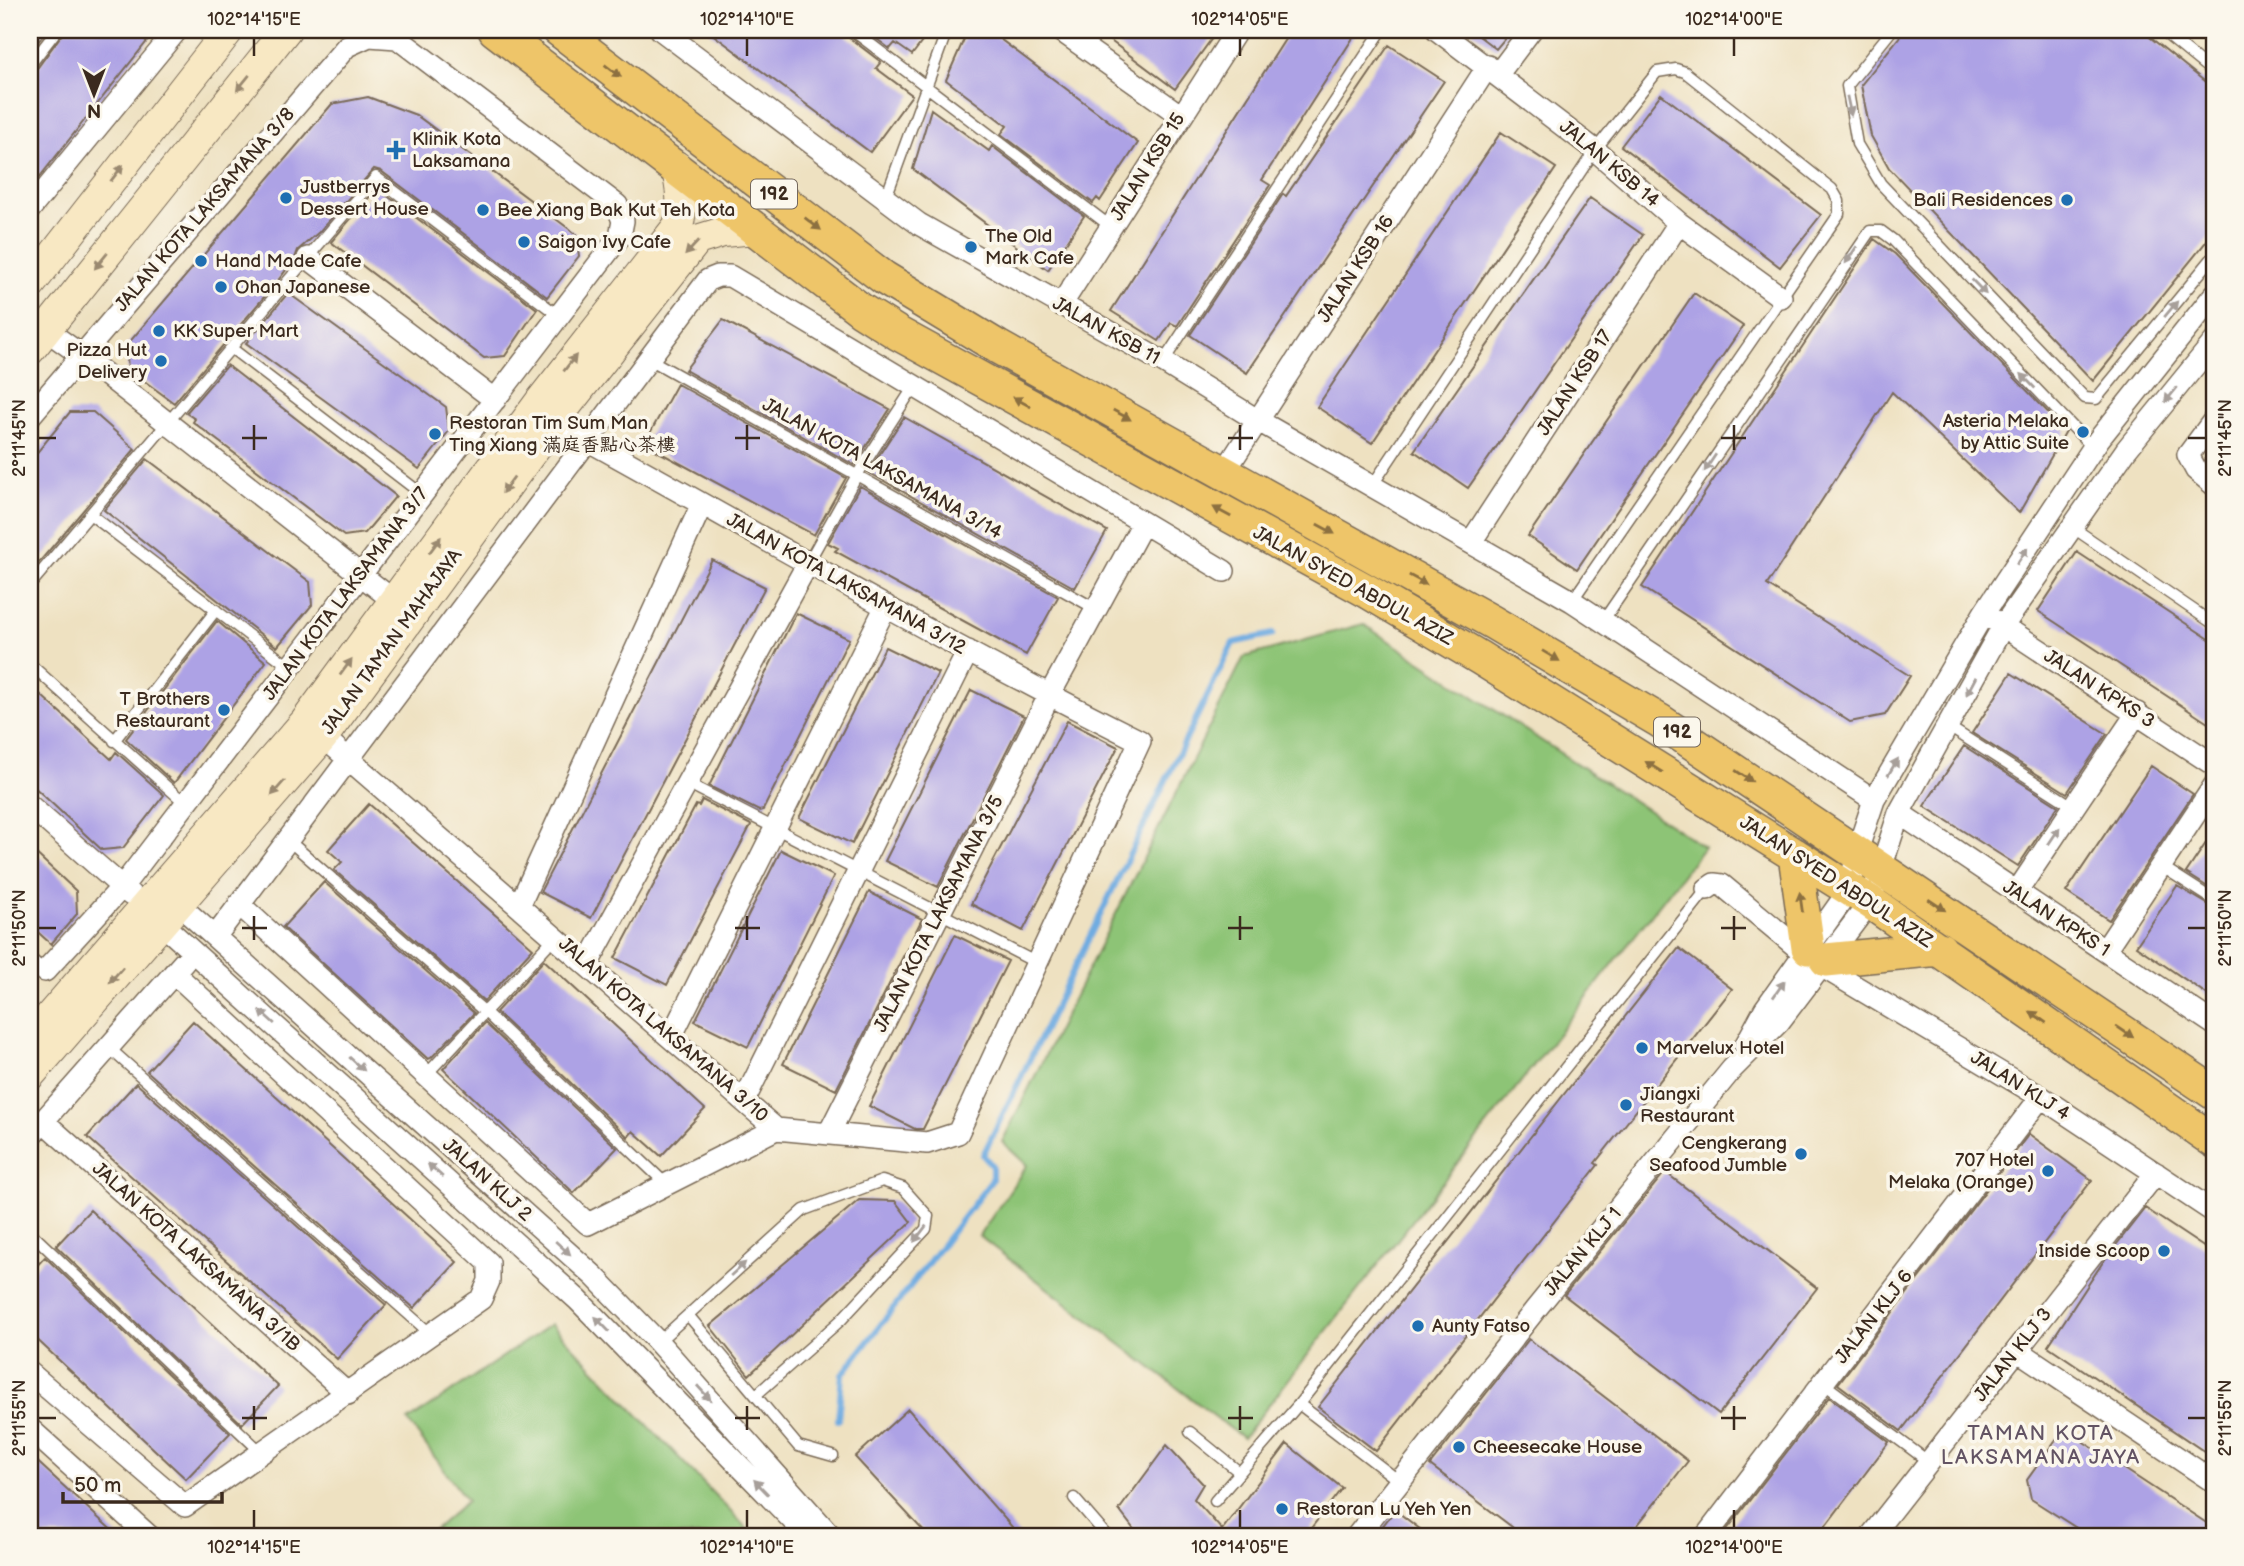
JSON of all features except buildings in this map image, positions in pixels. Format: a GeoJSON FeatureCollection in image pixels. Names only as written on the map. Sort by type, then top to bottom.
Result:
{"type":"FeatureCollection","features":[{"type":"Feature","properties":{"kind":"main road","name":"JALAN SYED ABDUL AZIZ"},"geometry":{"type":"LineString","coordinates":[[495,30],[861,310],[899,334],[1351,583],[1480,658],[1860,896],[2214,1141]]}},
{"type":"Feature","properties":{"kind":"main road","name":"JALAN SYED ABDUL AZIZ"},"geometry":{"type":"LineString","coordinates":[[559,30],[884,278],[998,347],[1225,471],[1660,721],[2214,1093]]}},
{"type":"Feature","properties":{"kind":"main road"},"geometry":{"type":"LineString","coordinates":[[1795,855],[1815,957],[1940,949]]}},
{"type":"Feature","properties":{"kind":"street"},"geometry":{"type":"LineString","coordinates":[[33,199],[177,30]]}},
{"type":"Feature","properties":{"kind":"street"},"geometry":{"type":"LineString","coordinates":[[30,285],[229,30]]}},
{"type":"Feature","properties":{"kind":"street"},"geometry":{"type":"LineString","coordinates":[[286,30],[38,340],[81,355],[403,608]]}},
{"type":"Feature","properties":{"kind":"street","name":"JALAN KSB 11"},"geometry":{"type":"LineString","coordinates":[[660,30],[919,224],[1164,362],[1257,420],[1573,601],[1874,800]]}},
{"type":"Feature","properties":{"kind":"street"},"geometry":{"type":"LineString","coordinates":[[1060,30],[1180,115]]}},
{"type":"Feature","properties":{"kind":"street","name":"JALAN KSB 15"},"geometry":{"type":"LineString","coordinates":[[1060,305],[1237,30]]}},
{"type":"Feature","properties":{"kind":"street","name":"JALAN KSB 14"},"geometry":{"type":"LineString","coordinates":[[1437,30],[1595,149],[1679,223],[1780,297]]}},
{"type":"Feature","properties":{"kind":"street","name":"JALAN KSB 16"},"geometry":{"type":"LineString","coordinates":[[1225,471],[1493,70],[1531,30]]}},
{"type":"Feature","properties":{"kind":"street","name":"JALAN KOTA LAKSAMANA 3/8"},"geometry":{"type":"LineString","coordinates":[[30,416],[347,46],[369,36],[397,38]]}},
{"type":"Feature","properties":{"kind":"street","name":"JALAN KOTA LAKSAMANA 3/7"},"geometry":{"type":"LineString","coordinates":[[37,965],[122,887],[620,236],[623,221],[617,205],[397,38]]}},
{"type":"Feature","properties":{"kind":"street","name":"JALAN TAMAN MAHAJAYA"},"geometry":{"type":"LineString","coordinates":[[403,608],[539,403],[678,226],[682,212],[682,192],[676,166]]}},
{"type":"Feature","properties":{"kind":"street","name":"JALAN KSB 17"},"geometry":{"type":"LineString","coordinates":[[1471,542],[1679,223]]}},
{"type":"Feature","properties":{"kind":"street","name":"JALAN TAMAN MAHAJAYA"},"geometry":{"type":"LineString","coordinates":[[30,1075],[161,910],[314,729],[403,608],[697,240],[723,232],[755,229]]}},
{"type":"Feature","properties":{"kind":"street"},"geometry":{"type":"LineString","coordinates":[[307,257],[495,400]]}},
{"type":"Feature","properties":{"kind":"street"},"geometry":{"type":"LineString","coordinates":[[215,937],[651,360],[708,280],[718,275],[730,276],[913,388],[1224,571]]}},
{"type":"Feature","properties":{"kind":"street"},"geometry":{"type":"LineString","coordinates":[[1860,896],[1869,859],[1874,800],[1984,613],[2093,448],[2214,295]]}},
{"type":"Feature","properties":{"kind":"street"},"geometry":{"type":"LineString","coordinates":[[1869,859],[1949,727],[2003,626],[2126,450],[2214,342]]}},
{"type":"Feature","properties":{"kind":"street","name":"JALAN KOTA LAKSAMANA 3/12"},"geometry":{"type":"LineString","coordinates":[[556,419],[589,441],[1049,696],[1140,741]]}},
{"type":"Feature","properties":{"kind":"street"},"geometry":{"type":"LineString","coordinates":[[2214,420],[2188,455],[2196,470],[2214,485]]}},
{"type":"Feature","properties":{"kind":"street"},"geometry":{"type":"LineString","coordinates":[[519,906],[702,504]]}},
{"type":"Feature","properties":{"kind":"street","name":"JALAN KOTA LAKSAMANA 3/5"},"geometry":{"type":"LineString","coordinates":[[829,1133],[1049,696],[1143,523]]}},
{"type":"Feature","properties":{"kind":"street"},"geometry":{"type":"LineString","coordinates":[[587,965],[808,563]]}},
{"type":"Feature","properties":{"kind":"street"},"geometry":{"type":"LineString","coordinates":[[671,1037],[886,606]]}},
{"type":"Feature","properties":{"kind":"street","name":"JALAN KPKS 3"},"geometry":{"type":"LineString","coordinates":[[1984,613],[2214,765]]}},
{"type":"Feature","properties":{"kind":"street"},"geometry":{"type":"LineString","coordinates":[[744,1101],[968,651]]}},
{"type":"Feature","properties":{"kind":"street"},"geometry":{"type":"LineString","coordinates":[[2015,893],[2137,713]]}},
{"type":"Feature","properties":{"kind":"street","name":"JALAN TAMAN MAHAJAYA"},"geometry":{"type":"LineString","coordinates":[[30,1039],[110,946],[161,910],[185,860],[314,729]]}},
{"type":"Feature","properties":{"kind":"street","name":"JALAN KOTA LAKSAMANA 3/10"},"geometry":{"type":"LineString","coordinates":[[314,729],[776,1129],[927,1143],[958,1133],[1140,741]]}},
{"type":"Feature","properties":{"kind":"street"},"geometry":{"type":"LineString","coordinates":[[2105,950],[2214,786]]}},
{"type":"Feature","properties":{"kind":"street"},"geometry":{"type":"LineString","coordinates":[[30,806],[122,887],[161,910]]}},
{"type":"Feature","properties":{"kind":"street","name":"JALAN KPKS 1"},"geometry":{"type":"LineString","coordinates":[[1899,813],[2214,1024]]}},
{"type":"Feature","properties":{"kind":"street","name":"JALAN KLJ 4"},"geometry":{"type":"LineString","coordinates":[[1707,888],[1714,884],[1722,885],[1815,957],[2041,1097],[2214,1212]]}},
{"type":"Feature","properties":{"kind":"street","name":"JALAN KLJ 1"},"geometry":{"type":"LineString","coordinates":[[1357,1536],[1732,1069],[1765,1009],[1815,957],[1860,896]]}},
{"type":"Feature","properties":{"kind":"street"},"geometry":{"type":"LineString","coordinates":[[239,904],[588,1224],[776,1129]]}},
{"type":"Feature","properties":{"kind":"street","name":"JALAN KLJ 2"},"geometry":{"type":"LineString","coordinates":[[161,910],[215,937],[594,1276],[658,1342],[818,1534]]}},
{"type":"Feature","properties":{"kind":"street","name":"JALAN KLJ 2"},"geometry":{"type":"LineString","coordinates":[[161,910],[194,951],[578,1300],[818,1534]]}},
{"type":"Feature","properties":{"kind":"street"},"geometry":{"type":"LineString","coordinates":[[36,1128],[194,951]]}},
{"type":"Feature","properties":{"kind":"street"},"geometry":{"type":"LineString","coordinates":[[30,1373],[185,1506],[432,1336],[481,1299],[489,1281],[489,1263],[174,972]]}},
{"type":"Feature","properties":{"kind":"street","name":"JALAN KLJ 6"},"geometry":{"type":"LineString","coordinates":[[1706,1536],[2041,1097]]}},
{"type":"Feature","properties":{"kind":"street","name":"JALAN KOTA LAKSAMANA 3/1B"},"geometry":{"type":"LineString","coordinates":[[36,1128],[348,1394]]}},
{"type":"Feature","properties":{"kind":"street","name":"JALAN KLJ 3"},"geometry":{"type":"LineString","coordinates":[[1871,1536],[2157,1173]]}},
{"type":"Feature","properties":{"kind":"street"},"geometry":{"type":"LineString","coordinates":[[2017,1350],[2214,1482]]}},
{"type":"Feature","properties":{"kind":"street"},"geometry":{"type":"LineString","coordinates":[[30,1429],[149,1536]]}},
{"type":"Feature","properties":{"kind":"lane"},"geometry":{"type":"LineString","coordinates":[[30,65],[57,30]]}},
{"type":"Feature","properties":{"kind":"lane"},"geometry":{"type":"LineString","coordinates":[[852,30],[1110,226]]}},
{"type":"Feature","properties":{"kind":"lane"},"geometry":{"type":"LineString","coordinates":[[885,200],[947,30]]}},
{"type":"Feature","properties":{"kind":"lane"},"geometry":{"type":"LineString","coordinates":[[1164,362],[1382,30]]}},
{"type":"Feature","properties":{"kind":"lane"},"geometry":{"type":"LineString","coordinates":[[1892,30],[1846,91],[1857,144],[1881,184],[2085,398],[2096,399],[2214,256]]}},
{"type":"Feature","properties":{"kind":"lane"},"geometry":{"type":"LineString","coordinates":[[2161,30],[2214,73]]}},
{"type":"Feature","properties":{"kind":"lane"},"geometry":{"type":"LineString","coordinates":[[1372,486],[1595,149],[1657,72],[1676,69],[1685,72],[1832,189],[1839,201],[1839,214],[1573,601]]}},
{"type":"Feature","properties":{"kind":"lane"},"geometry":{"type":"LineString","coordinates":[[30,585],[376,177],[559,316]]}},
{"type":"Feature","properties":{"kind":"lane"},"geometry":{"type":"LineString","coordinates":[[1603,621],[1870,231],[1881,231],[1893,240],[2093,448]]}},
{"type":"Feature","properties":{"kind":"lane"},"geometry":{"type":"LineString","coordinates":[[2151,333],[2171,350]]}},
{"type":"Feature","properties":{"kind":"lane"},"geometry":{"type":"LineString","coordinates":[[231,348],[423,495]]}},
{"type":"Feature","properties":{"kind":"lane","name":"JALAN KOTA LAKSAMANA 3/14"},"geometry":{"type":"LineString","coordinates":[[651,360],[1096,609]]}},
{"type":"Feature","properties":{"kind":"lane"},"geometry":{"type":"LineString","coordinates":[[808,563],[858,475],[913,388]]}},
{"type":"Feature","properties":{"kind":"lane"},"geometry":{"type":"LineString","coordinates":[[90,514],[290,667]]}},
{"type":"Feature","properties":{"kind":"lane"},"geometry":{"type":"LineString","coordinates":[[2072,527],[2214,624]]}},
{"type":"Feature","properties":{"kind":"lane"},"geometry":{"type":"LineString","coordinates":[[114,741],[216,610]]}},
{"type":"Feature","properties":{"kind":"lane"},"geometry":{"type":"LineString","coordinates":[[30,664],[186,804]]}},
{"type":"Feature","properties":{"kind":"lane"},"geometry":{"type":"LineString","coordinates":[[1949,727],[2074,807]]}},
{"type":"Feature","properties":{"kind":"lane"},"geometry":{"type":"LineString","coordinates":[[687,783],[1037,963]]}},
{"type":"Feature","properties":{"kind":"lane"},"geometry":{"type":"LineString","coordinates":[[288,840],[485,1012],[666,1184]]}},
{"type":"Feature","properties":{"kind":"lane"},"geometry":{"type":"LineString","coordinates":[[2161,866],[2214,901]]}},
{"type":"Feature","properties":{"kind":"lane"},"geometry":{"type":"LineString","coordinates":[[1215,1501],[1238,1471],[1299,1404],[1707,888]]}},
{"type":"Feature","properties":{"kind":"lane"},"geometry":{"type":"LineString","coordinates":[[426,1075],[555,936]]}},
{"type":"Feature","properties":{"kind":"lane"},"geometry":{"type":"LineString","coordinates":[[108,1047],[432,1336]]}},
{"type":"Feature","properties":{"kind":"lane"},"geometry":{"type":"LineString","coordinates":[[658,1342],[803,1210],[882,1181],[902,1188],[928,1216],[926,1229],[841,1321],[756,1395]]}},
{"type":"Feature","properties":{"kind":"lane"},"geometry":{"type":"LineString","coordinates":[[30,1232],[262,1453]]}},
{"type":"Feature","properties":{"kind":"lane"},"geometry":{"type":"LineString","coordinates":[[688,1315],[798,1446],[833,1456]]}},
{"type":"Feature","properties":{"kind":"lane"},"geometry":{"type":"LineString","coordinates":[[1823,1383],[1929,1462]]}},
{"type":"Feature","properties":{"kind":"lane"},"geometry":{"type":"LineString","coordinates":[[1299,1404],[1399,1481]]}},
{"type":"Feature","properties":{"kind":"lane"},"geometry":{"type":"LineString","coordinates":[[1190,1432],[1238,1471]]}},
{"type":"Feature","properties":{"kind":"lane"},"geometry":{"type":"LineString","coordinates":[[1074,1498],[1107,1536]]}},
{"type":"Feature","properties":{"kind":"green space"},"geometry":{"type":"Polygon","coordinates":[[[1363,624],[1704,847],[1243,1438],[979,1236],[1027,1165],[1002,1142],[1244,657],[1363,624]]]}},
{"type":"Feature","properties":{"kind":"green space"},"geometry":{"type":"Polygon","coordinates":[[[551,1324],[754,1536],[427,1536],[467,1501],[408,1421],[551,1324]]]}},
{"type":"Feature","properties":{"kind":"waterway"},"geometry":{"type":"LineString","coordinates":[[838,1420],[842,1375],[992,1180],[992,1166],[983,1155],[1233,643],[1273,634]]}},
{"type":"Feature","properties":{"kind":"place","name":"Klinik Kota Laksamana"},"geometry":{"type":"Point","coordinates":[396,150]}},
{"type":"Feature","properties":{"kind":"place","name":"Justberrys Dessert House"},"geometry":{"type":"Point","coordinates":[286,198]}},
{"type":"Feature","properties":{"kind":"place","name":"Bali Residences"},"geometry":{"type":"Point","coordinates":[2067,200]}},
{"type":"Feature","properties":{"kind":"place","name":"Bee Xiang Bak Kut Teh Kota"},"geometry":{"type":"Point","coordinates":[483,210]}},
{"type":"Feature","properties":{"kind":"place","name":"Saigon Ivy Cafe"},"geometry":{"type":"Point","coordinates":[524,242]}},
{"type":"Feature","properties":{"kind":"place","name":"The Old Mark Cafe"},"geometry":{"type":"Point","coordinates":[971,247]}},
{"type":"Feature","properties":{"kind":"place","name":"Hand Made Cafe"},"geometry":{"type":"Point","coordinates":[201,261]}},
{"type":"Feature","properties":{"kind":"place","name":"Ohan Japanese"},"geometry":{"type":"Point","coordinates":[221,287]}},
{"type":"Feature","properties":{"kind":"place","name":"KK Super Mart"},"geometry":{"type":"Point","coordinates":[159,331]}},
{"type":"Feature","properties":{"kind":"place","name":"Pizza Hut Delivery"},"geometry":{"type":"Point","coordinates":[161,361]}},
{"type":"Feature","properties":{"kind":"place","name":"Asteria Melaka by Attic Suite"},"geometry":{"type":"Point","coordinates":[2083,432]}},
{"type":"Feature","properties":{"kind":"place","name":"Restoran Tim Sum Man Ting Xiang 滿庭香點心茶樓"},"geometry":{"type":"Point","coordinates":[435,434]}},
{"type":"Feature","properties":{"kind":"place","name":"T Brothers Restaurant"},"geometry":{"type":"Point","coordinates":[224,710]}},
{"type":"Feature","properties":{"kind":"place","name":"Marvelux Hotel"},"geometry":{"type":"Point","coordinates":[1642,1048]}},
{"type":"Feature","properties":{"kind":"place","name":"Jiangxi Restaurant"},"geometry":{"type":"Point","coordinates":[1626,1105]}},
{"type":"Feature","properties":{"kind":"place","name":"Cengkerang Seafood Jumble"},"geometry":{"type":"Point","coordinates":[1801,1154]}},
{"type":"Feature","properties":{"kind":"place","name":"707 Hotel Melaka (Orange)"},"geometry":{"type":"Point","coordinates":[2048,1171]}},
{"type":"Feature","properties":{"kind":"place","name":"Inside Scoop"},"geometry":{"type":"Point","coordinates":[2164,1251]}},
{"type":"Feature","properties":{"kind":"place","name":"Aunty Fatso"},"geometry":{"type":"Point","coordinates":[1418,1326]}},
{"type":"Feature","properties":{"kind":"place","name":"Cheesecake House"},"geometry":{"type":"Point","coordinates":[1459,1447]}},
{"type":"Feature","properties":{"kind":"place","name":"Restoran Lu Yeh Yen"},"geometry":{"type":"Point","coordinates":[1282,1509]}},
{"type":"Feature","properties":{"kind":"district","name":"TAMAN KOTA LAKSAMANA JAYA"},"geometry":{"type":"Point","coordinates":[2041,1445]}}]}
